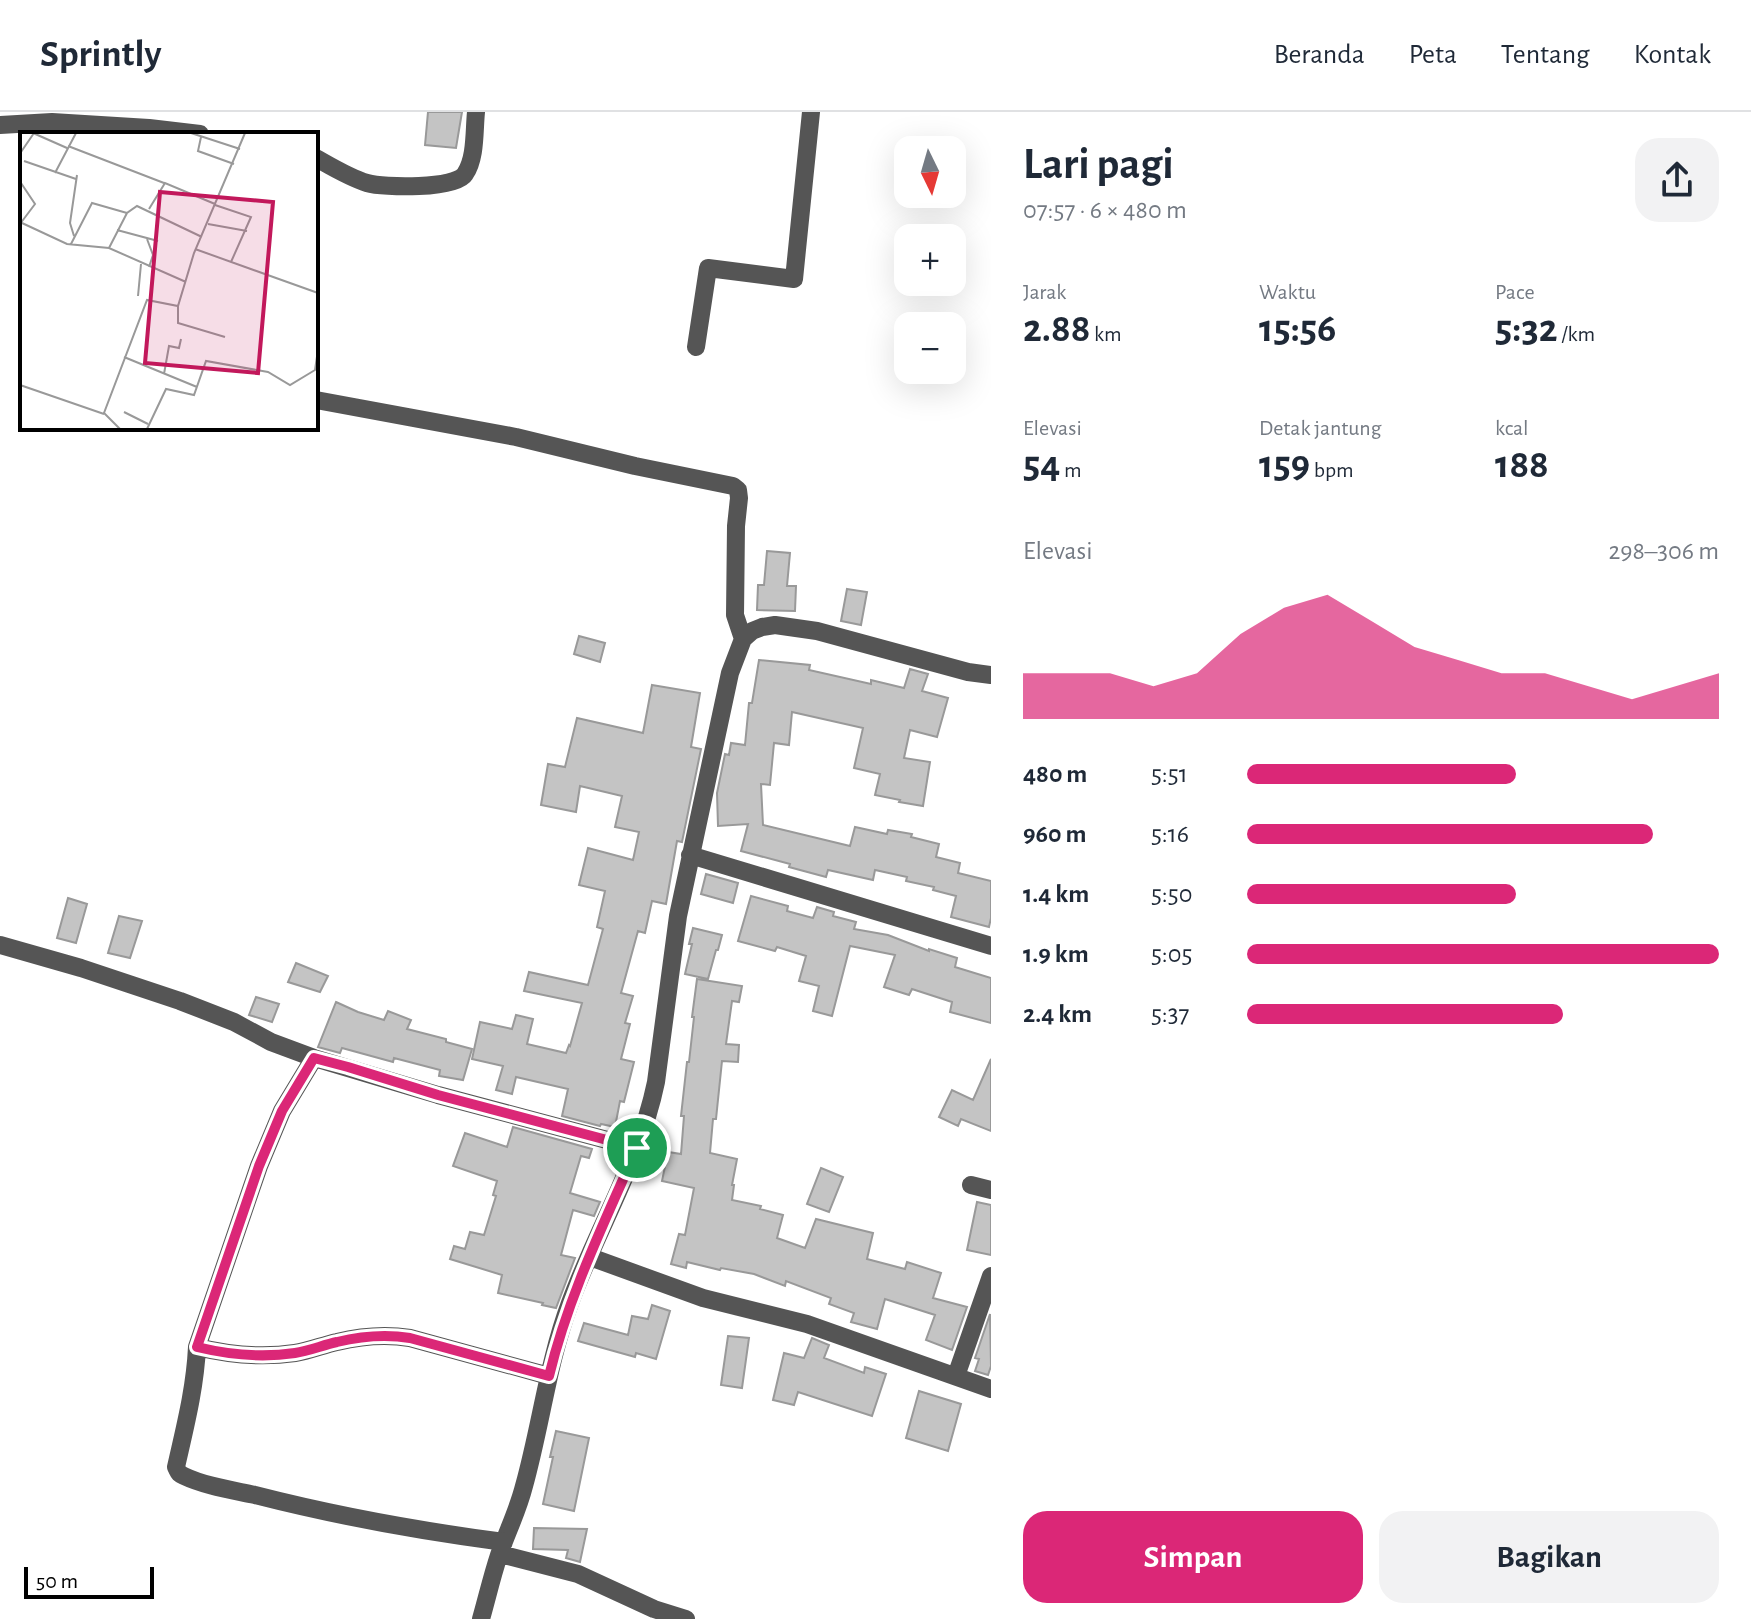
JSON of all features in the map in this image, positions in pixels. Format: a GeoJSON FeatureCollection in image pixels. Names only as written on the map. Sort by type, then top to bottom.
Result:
{"type":"FeatureCollection","features":[{"type":"Feature","properties":{"kind":"street"},"geometry":{"type":"LineString","coordinates":[[318,159],[368,183],[385,186],[459,181],[465,175],[472,154],[476,112]]}},
{"type":"Feature","properties":{"kind":"street"},"geometry":{"type":"LineString","coordinates":[[696,347],[708,268],[794,279],[811,112]]}},
{"type":"Feature","properties":{"kind":"street"},"geometry":{"type":"LineString","coordinates":[[0,125],[52,122],[183,132]]}},
{"type":"Feature","properties":{"kind":"street"},"geometry":{"type":"LineString","coordinates":[[318,400],[516,437],[733,486],[738,490],[739,498],[735,615],[743,639]]}},
{"type":"Feature","properties":{"kind":"street"},"geometry":{"type":"LineString","coordinates":[[481,1619],[525,1485],[557,1343],[570,1302],[637,1148],[651,1108],[678,916],[730,673],[743,639],[762,627],[788,626],[968,672],[991,675]]}},
{"type":"Feature","properties":{"kind":"street"},"geometry":{"type":"LineString","coordinates":[[690,855],[991,946]]}},
{"type":"Feature","properties":{"kind":"street"},"geometry":{"type":"LineString","coordinates":[[0,945],[180,1001],[314,1058],[637,1148]]}},
{"type":"Feature","properties":{"kind":"street"},"geometry":{"type":"LineString","coordinates":[[314,1058],[282,1111],[259,1166],[197,1347],[190,1413],[176,1467],[181,1475],[303,1507],[502,1548],[578,1574],[654,1609],[686,1619]]}},
{"type":"Feature","properties":{"kind":"street"},"geometry":{"type":"LineString","coordinates":[[971,1185],[991,1190]]}},
{"type":"Feature","properties":{"kind":"street"},"geometry":{"type":"LineString","coordinates":[[590,1257],[703,1298],[807,1324],[991,1389]]}},
{"type":"Feature","properties":{"kind":"street"},"geometry":{"type":"LineString","coordinates":[[956,1376],[991,1276]]}},
{"type":"Feature","properties":{"kind":"street"},"geometry":{"type":"LineString","coordinates":[[197,1347],[226,1354],[260,1356],[297,1353],[337,1342],[392,1335],[549,1376]]}},
{"type":"Feature","properties":{"kind":"building"},"geometry":{"type":"Polygon","coordinates":[[[428,112],[462,112],[456,148],[425,145],[428,112]]]}},
{"type":"Feature","properties":{"kind":"building"},"geometry":{"type":"Polygon","coordinates":[[[767,551],[790,553],[787,586],[796,586],[795,611],[757,610],[758,585],[764,585],[767,551]]]}},
{"type":"Feature","properties":{"kind":"building"},"geometry":{"type":"Polygon","coordinates":[[[847,589],[867,592],[861,625],[841,621],[847,589]]]}},
{"type":"Feature","properties":{"kind":"building"},"geometry":{"type":"Polygon","coordinates":[[[579,636],[605,643],[600,662],[574,654],[579,636]]]}},
{"type":"Feature","properties":{"kind":"building"},"geometry":{"type":"Polygon","coordinates":[[[759,660],[810,665],[809,670],[904,688],[910,669],[928,674],[922,691],[948,698],[937,737],[910,730],[904,758],[930,762],[923,806],[875,795],[880,774],[854,768],[863,728],[792,712],[789,745],[774,743],[770,785],[761,784],[763,825],[850,846],[855,827],[887,834],[888,830],[912,834],[911,837],[939,844],[936,857],[960,863],[958,873],[991,881],[989,927],[951,917],[956,896],[933,890],[934,887],[875,870],[873,880],[828,870],[826,877],[789,867],[790,864],[741,851],[748,824],[718,826],[717,793],[725,754],[729,755],[731,743],[745,745],[749,703],[752,703],[759,660]]]}},
{"type":"Feature","properties":{"kind":"building"},"geometry":{"type":"Polygon","coordinates":[[[652,685],[700,693],[691,747],[701,749],[682,842],[677,841],[666,904],[652,901],[645,933],[638,931],[621,993],[633,996],[625,1023],[630,1024],[621,1059],[634,1062],[624,1102],[620,1101],[615,1127],[600,1126],[562,1116],[568,1089],[516,1077],[512,1094],[496,1090],[503,1066],[472,1059],[480,1022],[512,1029],[516,1015],[533,1019],[527,1044],[566,1053],[570,1046],[582,1003],[524,991],[529,972],[588,985],[603,929],[597,927],[605,891],[579,885],[588,848],[633,860],[639,832],[615,827],[622,796],[580,786],[576,812],[541,805],[548,764],[565,767],[577,718],[643,733],[652,685]]]}},
{"type":"Feature","properties":{"kind":"building"},"geometry":{"type":"Polygon","coordinates":[[[706,874],[738,883],[733,903],[701,894],[706,874]]]}},
{"type":"Feature","properties":{"kind":"building"},"geometry":{"type":"Polygon","coordinates":[[[751,896],[788,906],[787,911],[813,918],[817,907],[834,912],[833,916],[856,922],[854,929],[888,935],[957,958],[955,967],[991,978],[991,1023],[950,1012],[952,1002],[912,989],[909,995],[884,987],[895,955],[850,946],[832,1016],[813,1011],[819,986],[799,981],[806,956],[777,947],[775,951],[738,941],[751,896]]]}},
{"type":"Feature","properties":{"kind":"building"},"geometry":{"type":"Polygon","coordinates":[[[68,898],[87,904],[76,943],[57,938],[68,898]]]}},
{"type":"Feature","properties":{"kind":"building"},"geometry":{"type":"Polygon","coordinates":[[[119,916],[142,921],[130,958],[108,953],[119,916]]]}},
{"type":"Feature","properties":{"kind":"building"},"geometry":{"type":"Polygon","coordinates":[[[693,928],[722,935],[708,979],[685,974],[693,928]]]}},
{"type":"Feature","properties":{"kind":"building"},"geometry":{"type":"Polygon","coordinates":[[[296,963],[328,976],[320,992],[288,982],[296,963]]]}},
{"type":"Feature","properties":{"kind":"building"},"geometry":{"type":"Polygon","coordinates":[[[697,979],[742,986],[739,1002],[732,1001],[726,1044],[739,1045],[738,1062],[722,1061],[710,1153],[737,1159],[732,1200],[761,1206],[760,1209],[783,1215],[777,1238],[805,1248],[816,1219],[873,1233],[867,1259],[905,1269],[907,1262],[941,1273],[933,1298],[967,1307],[952,1350],[926,1340],[935,1315],[885,1299],[877,1329],[851,1322],[854,1313],[829,1304],[831,1298],[786,1281],[785,1286],[754,1274],[687,1262],[686,1268],[671,1264],[679,1234],[685,1235],[694,1188],[662,1181],[668,1152],[681,1154],[684,1116],[681,1116],[697,979]]]}},
{"type":"Feature","properties":{"kind":"building"},"geometry":{"type":"Polygon","coordinates":[[[256,997],[279,1004],[272,1022],[249,1015],[256,997]]]}},
{"type":"Feature","properties":{"kind":"building"},"geometry":{"type":"Polygon","coordinates":[[[336,1002],[384,1020],[388,1011],[411,1020],[407,1029],[472,1049],[463,1080],[439,1076],[440,1070],[394,1058],[393,1062],[342,1048],[340,1053],[318,1047],[336,1002]]]}},
{"type":"Feature","properties":{"kind":"building"},"geometry":{"type":"Polygon","coordinates":[[[991,1059],[991,1131],[961,1119],[958,1126],[939,1117],[952,1090],[973,1100],[991,1059]]]}},
{"type":"Feature","properties":{"kind":"building"},"geometry":{"type":"Polygon","coordinates":[[[513,1127],[592,1149],[589,1158],[581,1156],[570,1193],[600,1202],[594,1216],[573,1210],[561,1255],[575,1258],[556,1308],[498,1293],[502,1275],[450,1259],[454,1246],[465,1249],[470,1232],[484,1235],[496,1196],[493,1195],[497,1181],[453,1166],[465,1133],[507,1147],[513,1127]]]}},
{"type":"Feature","properties":{"kind":"building"},"geometry":{"type":"Polygon","coordinates":[[[821,1168],[843,1177],[829,1212],[807,1204],[821,1168]]]}},
{"type":"Feature","properties":{"kind":"building"},"geometry":{"type":"Polygon","coordinates":[[[977,1202],[991,1205],[991,1255],[967,1250],[977,1202]]]}},
{"type":"Feature","properties":{"kind":"building"},"geometry":{"type":"Polygon","coordinates":[[[652,1305],[670,1311],[656,1359],[636,1353],[635,1357],[578,1341],[584,1323],[628,1335],[632,1316],[648,1319],[652,1305]]]}},
{"type":"Feature","properties":{"kind":"building"},"geometry":{"type":"Polygon","coordinates":[[[990,1314],[991,1366],[988,1375],[975,1371],[979,1359],[975,1358],[990,1314]]]}},
{"type":"Feature","properties":{"kind":"building"},"geometry":{"type":"Polygon","coordinates":[[[728,1336],[749,1338],[742,1388],[721,1385],[728,1336]]]}},
{"type":"Feature","properties":{"kind":"building"},"geometry":{"type":"Polygon","coordinates":[[[812,1338],[829,1345],[824,1358],[864,1373],[865,1367],[886,1374],[872,1416],[798,1392],[794,1405],[773,1400],[784,1353],[804,1358],[812,1338]]]}},
{"type":"Feature","properties":{"kind":"building"},"geometry":{"type":"Polygon","coordinates":[[[919,1391],[961,1404],[948,1451],[906,1438],[919,1391]]]}},
{"type":"Feature","properties":{"kind":"building"},"geometry":{"type":"Polygon","coordinates":[[[556,1431],[589,1438],[574,1511],[543,1504],[556,1431]]]}},
{"type":"Feature","properties":{"kind":"building"},"geometry":{"type":"Polygon","coordinates":[[[534,1528],[587,1529],[580,1562],[566,1558],[568,1550],[533,1549],[534,1528]]]}},
{"type":"Feature","properties":{"kind":"route"},"geometry":{"type":"LineString","coordinates":[[314,1058],[637,1148],[570,1302],[549,1376],[392,1335],[337,1342],[297,1353],[260,1356],[226,1354],[197,1347],[259,1166],[282,1111],[314,1058]]}}]}
